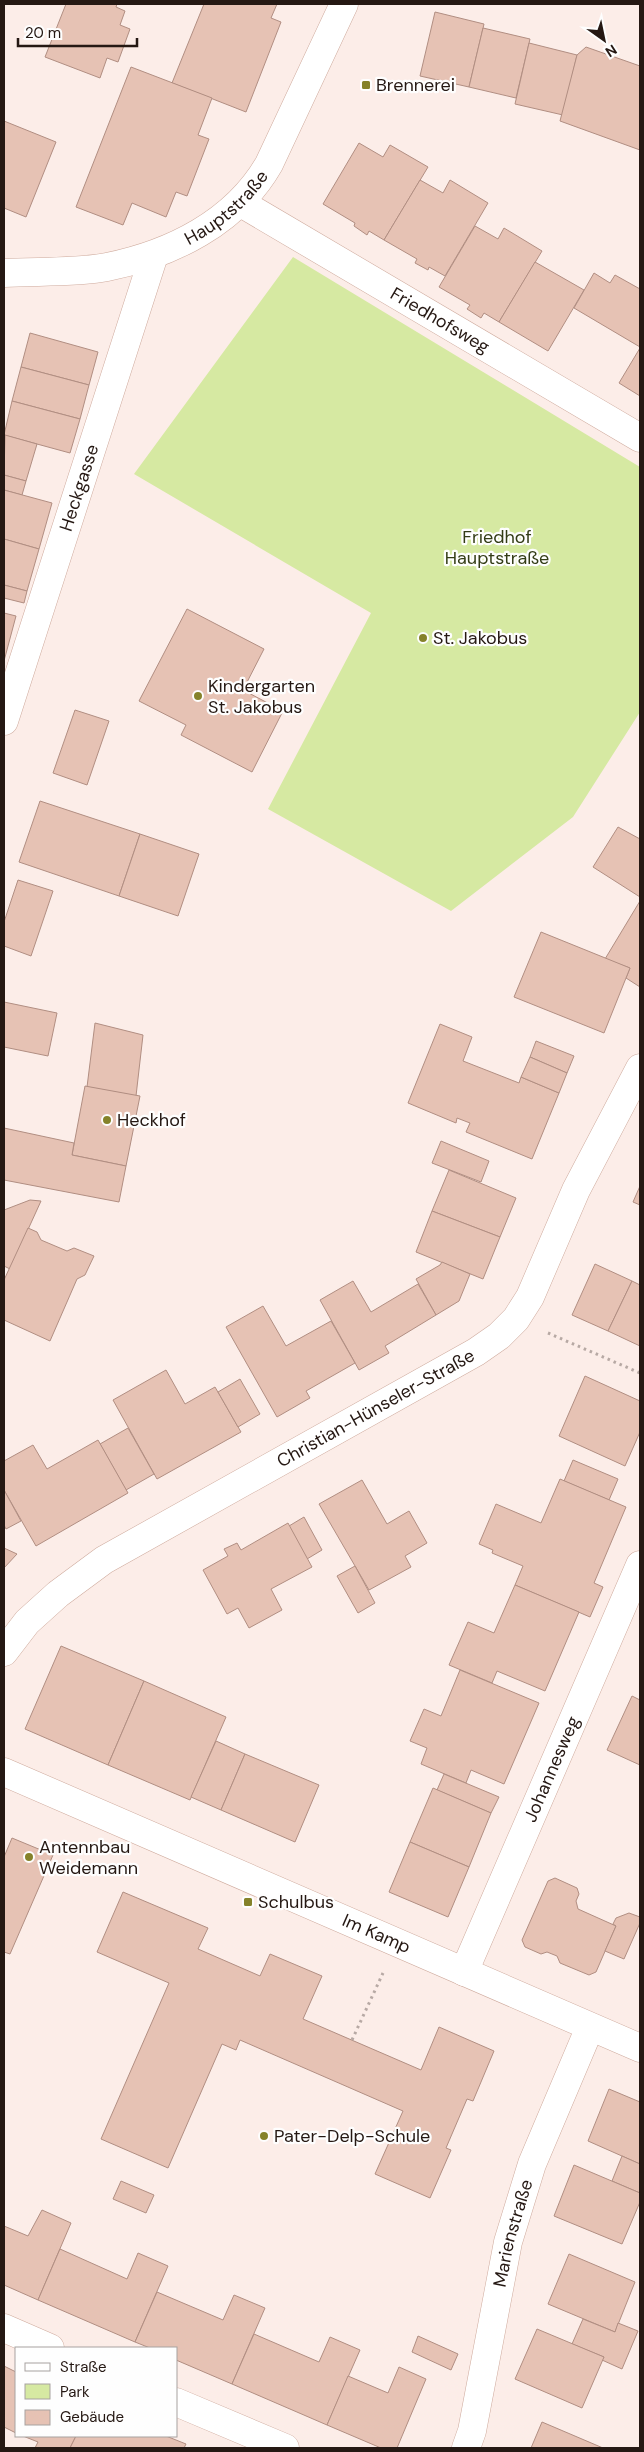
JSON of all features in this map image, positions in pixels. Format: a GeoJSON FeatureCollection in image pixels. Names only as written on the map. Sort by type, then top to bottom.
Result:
{"type":"FeatureCollection","features":[{"type":"Feature","properties":{"kind":"street","name":"Hauptstraße"},"geometry":{"type":"LineString","coordinates":[[4,273],[105,267],[154,255],[212,225],[241,203],[259,182],[269,164],[344,4]]}},
{"type":"Feature","properties":{"kind":"street","name":"Friedhofsweg"},"geometry":{"type":"LineString","coordinates":[[241,203],[640,438]]}},
{"type":"Feature","properties":{"kind":"street","name":"Heckgasse"},"geometry":{"type":"LineString","coordinates":[[4,720],[154,255]]}},
{"type":"Feature","properties":{"kind":"street","name":"Christian-Hünseler-Straße"},"geometry":{"type":"LineString","coordinates":[[4,1652],[40,1610],[58,1594],[104,1560],[476,1352],[499,1336],[516,1319],[530,1297],[576,1190],[640,1068]]}},
{"type":"Feature","properties":{"kind":"street","name":"Johannesweg"},"geometry":{"type":"LineString","coordinates":[[464,1972],[640,1565]]}},
{"type":"Feature","properties":{"kind":"street","name":"Im Kamp"},"geometry":{"type":"LineString","coordinates":[[4,1772],[640,2048]]}},
{"type":"Feature","properties":{"kind":"street","name":"Marienstraße"},"geometry":{"type":"LineString","coordinates":[[466,2448],[472,2431],[508,2242],[532,2164],[590,2027]]}},
{"type":"Feature","properties":{"kind":"street"},"geometry":{"type":"LineString","coordinates":[[4,2328],[48,2347]]}},
{"type":"Feature","properties":{"kind":"street"},"geometry":{"type":"LineString","coordinates":[[178,2403],[285,2448]]}},
{"type":"Feature","properties":{"kind":"path"},"geometry":{"type":"LineString","coordinates":[[516,1319],[640,1373]]}},
{"type":"Feature","properties":{"kind":"path"},"geometry":{"type":"LineString","coordinates":[[352,2040],[396,1943]]}},
{"type":"Feature","properties":{"kind":"green space","name":"Friedhof Hauptstraße"},"geometry":{"type":"Polygon","coordinates":[[[293,257],[640,467],[640,712],[573,817],[451,911],[268,809],[371,613],[134,474],[293,257]]]}},
{"type":"Feature","properties":{"kind":"building"},"geometry":{"type":"Polygon","coordinates":[[[66,4],[117,4],[116,7],[125,11],[120,25],[130,29],[118,62],[107,58],[100,78],[45,57],[66,4]]]}},
{"type":"Feature","properties":{"kind":"building"},"geometry":{"type":"Polygon","coordinates":[[[204,4],[277,4],[271,18],[281,22],[246,112],[172,83],[204,4]]]}},
{"type":"Feature","properties":{"kind":"building"},"geometry":{"type":"Polygon","coordinates":[[[435,12],[484,24],[469,87],[420,76],[435,12]]]}},
{"type":"Feature","properties":{"kind":"building"},"geometry":{"type":"Polygon","coordinates":[[[483,28],[530,39],[516,98],[469,87],[483,28]]]}},
{"type":"Feature","properties":{"kind":"building"},"geometry":{"type":"Polygon","coordinates":[[[529,43],[577,55],[563,115],[515,104],[529,43]]]}},
{"type":"Feature","properties":{"kind":"building"},"geometry":{"type":"Polygon","coordinates":[[[586,47],[640,66],[640,150],[560,121],[577,55],[586,47]]]}},
{"type":"Feature","properties":{"kind":"building"},"geometry":{"type":"Polygon","coordinates":[[[131,67],[212,98],[198,135],[209,139],[187,196],[176,192],[166,217],[132,203],[123,225],[76,207],[131,67]]]}},
{"type":"Feature","properties":{"kind":"building"},"geometry":{"type":"Polygon","coordinates":[[[4,121],[56,142],[26,217],[4,208],[4,121]]]}},
{"type":"Feature","properties":{"kind":"building"},"geometry":{"type":"Polygon","coordinates":[[[359,143],[383,157],[390,145],[428,167],[384,240],[369,231],[367,235],[354,226],[355,223],[323,204],[359,143]]]}},
{"type":"Feature","properties":{"kind":"building"},"geometry":{"type":"Polygon","coordinates":[[[420,180],[443,193],[450,180],[488,203],[445,276],[429,267],[428,270],[415,263],[417,259],[384,240],[420,180]]]}},
{"type":"Feature","properties":{"kind":"building"},"geometry":{"type":"Polygon","coordinates":[[[475,226],[498,239],[504,228],[542,251],[499,322],[484,313],[481,318],[467,309],[470,305],[439,287],[475,226]]]}},
{"type":"Feature","properties":{"kind":"building"},"geometry":{"type":"Polygon","coordinates":[[[535,262],[584,290],[548,351],[499,322],[535,262]]]}},
{"type":"Feature","properties":{"kind":"building"},"geometry":{"type":"Polygon","coordinates":[[[594,273],[610,283],[615,275],[640,289],[640,347],[574,308],[594,273]]]}},
{"type":"Feature","properties":{"kind":"building"},"geometry":{"type":"Polygon","coordinates":[[[30,333],[98,352],[89,385],[21,367],[30,333]]]}},
{"type":"Feature","properties":{"kind":"building"},"geometry":{"type":"Polygon","coordinates":[[[640,348],[640,396],[619,383],[640,348]]]}},
{"type":"Feature","properties":{"kind":"building"},"geometry":{"type":"Polygon","coordinates":[[[21,367],[89,385],[80,419],[12,401],[21,367]]]}},
{"type":"Feature","properties":{"kind":"building"},"geometry":{"type":"Polygon","coordinates":[[[12,401],[80,419],[70,453],[4,435],[12,401]]]}},
{"type":"Feature","properties":{"kind":"building"},"geometry":{"type":"Polygon","coordinates":[[[5,435],[37,444],[26,481],[4,475],[5,435]]]}},
{"type":"Feature","properties":{"kind":"building"},"geometry":{"type":"Polygon","coordinates":[[[4,475],[26,481],[22,495],[4,490],[4,475]]]}},
{"type":"Feature","properties":{"kind":"building"},"geometry":{"type":"Polygon","coordinates":[[[4,490],[52,503],[39,549],[4,539],[4,490]]]}},
{"type":"Feature","properties":{"kind":"building"},"geometry":{"type":"Polygon","coordinates":[[[4,539],[39,549],[27,591],[4,585],[4,539]]]}},
{"type":"Feature","properties":{"kind":"building"},"geometry":{"type":"Polygon","coordinates":[[[4,585],[27,591],[24,603],[4,598],[4,585]]]}},
{"type":"Feature","properties":{"kind":"building","name":"Kindergarten St. Jakobus"},"geometry":{"type":"Polygon","coordinates":[[[187,609],[264,649],[243,690],[283,711],[252,772],[181,735],[186,725],[139,701],[187,609]]]}},
{"type":"Feature","properties":{"kind":"building"},"geometry":{"type":"Polygon","coordinates":[[[4,613],[16,616],[4,661],[4,613]]]}},
{"type":"Feature","properties":{"kind":"building"},"geometry":{"type":"Polygon","coordinates":[[[75,710],[109,721],[87,785],[53,773],[75,710]]]}},
{"type":"Feature","properties":{"kind":"building"},"geometry":{"type":"Polygon","coordinates":[[[40,801],[140,834],[119,896],[19,862],[40,801]]]}},
{"type":"Feature","properties":{"kind":"building"},"geometry":{"type":"Polygon","coordinates":[[[618,827],[640,839],[640,897],[593,867],[618,827]]]}},
{"type":"Feature","properties":{"kind":"building"},"geometry":{"type":"Polygon","coordinates":[[[140,834],[199,854],[178,916],[119,896],[140,834]]]}},
{"type":"Feature","properties":{"kind":"building"},"geometry":{"type":"Polygon","coordinates":[[[18,880],[53,891],[31,956],[4,946],[4,922],[18,880]]]}},
{"type":"Feature","properties":{"kind":"building"},"geometry":{"type":"Polygon","coordinates":[[[640,901],[640,987],[626,978],[630,968],[605,959],[640,901]]]}},
{"type":"Feature","properties":{"kind":"building"},"geometry":{"type":"Polygon","coordinates":[[[541,932],[630,968],[604,1033],[514,997],[541,932]]]}},
{"type":"Feature","properties":{"kind":"building"},"geometry":{"type":"Polygon","coordinates":[[[4,1002],[57,1013],[48,1056],[4,1047],[4,1002]]]}},
{"type":"Feature","properties":{"kind":"building"},"geometry":{"type":"Polygon","coordinates":[[[95,1023],[143,1035],[136,1096],[87,1087],[95,1023]]]}},
{"type":"Feature","properties":{"kind":"building"},"geometry":{"type":"Polygon","coordinates":[[[440,1024],[472,1037],[463,1061],[519,1083],[521,1077],[559,1093],[532,1159],[466,1132],[470,1123],[457,1118],[456,1123],[408,1103],[440,1024]]]}},
{"type":"Feature","properties":{"kind":"building"},"geometry":{"type":"Polygon","coordinates":[[[536,1041],[574,1056],[567,1073],[530,1057],[536,1041]]]}},
{"type":"Feature","properties":{"kind":"building"},"geometry":{"type":"Polygon","coordinates":[[[530,1057],[567,1073],[559,1093],[521,1077],[530,1057]]]}},
{"type":"Feature","properties":{"kind":"building","name":"Heckhof"},"geometry":{"type":"Polygon","coordinates":[[[85,1086],[140,1096],[126,1166],[72,1155],[85,1086]]]}},
{"type":"Feature","properties":{"kind":"building"},"geometry":{"type":"Polygon","coordinates":[[[4,1128],[74,1143],[72,1155],[126,1166],[119,1202],[4,1180],[4,1128]]]}},
{"type":"Feature","properties":{"kind":"building"},"geometry":{"type":"Polygon","coordinates":[[[441,1141],[489,1161],[481,1182],[432,1163],[441,1141]]]}},
{"type":"Feature","properties":{"kind":"building"},"geometry":{"type":"Polygon","coordinates":[[[449,1170],[516,1198],[500,1237],[432,1211],[449,1170]]]}},
{"type":"Feature","properties":{"kind":"building"},"geometry":{"type":"Polygon","coordinates":[[[640,1186],[640,1205],[633,1202],[640,1186]]]}},
{"type":"Feature","properties":{"kind":"building"},"geometry":{"type":"Polygon","coordinates":[[[30,1200],[41,1201],[10,1269],[4,1266],[4,1210],[30,1200]]]}},
{"type":"Feature","properties":{"kind":"building"},"geometry":{"type":"Polygon","coordinates":[[[432,1211],[500,1237],[483,1279],[416,1252],[432,1211]]]}},
{"type":"Feature","properties":{"kind":"building"},"geometry":{"type":"Polygon","coordinates":[[[28,1228],[37,1232],[41,1240],[67,1251],[74,1248],[94,1256],[85,1275],[77,1279],[50,1341],[4,1320],[4,1280],[28,1228]]]}},
{"type":"Feature","properties":{"kind":"building"},"geometry":{"type":"Polygon","coordinates":[[[442,1262],[470,1274],[459,1301],[436,1315],[416,1279],[442,1262]]]}},
{"type":"Feature","properties":{"kind":"building"},"geometry":{"type":"Polygon","coordinates":[[[595,1264],[632,1281],[608,1331],[572,1315],[595,1264]]]}},
{"type":"Feature","properties":{"kind":"building"},"geometry":{"type":"Polygon","coordinates":[[[353,1281],[371,1312],[418,1284],[436,1315],[385,1346],[389,1353],[359,1370],[320,1300],[353,1281]]]}},
{"type":"Feature","properties":{"kind":"building"},"geometry":{"type":"Polygon","coordinates":[[[632,1281],[640,1285],[640,1346],[608,1331],[632,1281]]]}},
{"type":"Feature","properties":{"kind":"building"},"geometry":{"type":"Polygon","coordinates":[[[263,1306],[286,1346],[331,1321],[355,1363],[306,1391],[310,1398],[277,1417],[226,1327],[263,1306]]]}},
{"type":"Feature","properties":{"kind":"building"},"geometry":{"type":"Polygon","coordinates":[[[166,1370],[185,1404],[215,1387],[241,1432],[157,1479],[113,1400],[166,1370]]]}},
{"type":"Feature","properties":{"kind":"building"},"geometry":{"type":"Polygon","coordinates":[[[585,1376],[640,1401],[640,1432],[625,1466],[559,1436],[585,1376]]]}},
{"type":"Feature","properties":{"kind":"building"},"geometry":{"type":"Polygon","coordinates":[[[240,1379],[260,1414],[238,1427],[218,1392],[240,1379]]]}},
{"type":"Feature","properties":{"kind":"building"},"geometry":{"type":"Polygon","coordinates":[[[128,1428],[154,1474],[126,1490],[100,1444],[128,1428]]]}},
{"type":"Feature","properties":{"kind":"building"},"geometry":{"type":"Polygon","coordinates":[[[98,1440],[128,1493],[36,1546],[4,1490],[4,1461],[33,1445],[47,1469],[98,1440]]]}},
{"type":"Feature","properties":{"kind":"building"},"geometry":{"type":"Polygon","coordinates":[[[573,1460],[618,1479],[609,1500],[564,1481],[573,1460]]]}},
{"type":"Feature","properties":{"kind":"building"},"geometry":{"type":"Polygon","coordinates":[[[560,1479],[626,1507],[594,1583],[603,1587],[590,1617],[515,1585],[523,1566],[492,1553],[493,1550],[479,1544],[496,1504],[541,1523],[560,1479]]]}},
{"type":"Feature","properties":{"kind":"building"},"geometry":{"type":"Polygon","coordinates":[[[362,1480],[387,1524],[409,1511],[427,1543],[405,1556],[411,1567],[369,1590],[319,1504],[362,1480]]]}},
{"type":"Feature","properties":{"kind":"building"},"geometry":{"type":"Polygon","coordinates":[[[4,1490],[21,1521],[6,1529],[4,1525],[4,1490]]]}},
{"type":"Feature","properties":{"kind":"building"},"geometry":{"type":"Polygon","coordinates":[[[304,1517],[322,1550],[307,1559],[289,1526],[304,1517]]]}},
{"type":"Feature","properties":{"kind":"building"},"geometry":{"type":"Polygon","coordinates":[[[288,1523],[312,1567],[271,1589],[282,1610],[249,1628],[238,1608],[227,1614],[203,1570],[228,1556],[224,1549],[237,1543],[241,1550],[288,1523]]]}},
{"type":"Feature","properties":{"kind":"building"},"geometry":{"type":"Polygon","coordinates":[[[4,1548],[17,1554],[4,1568],[4,1548]]]}},
{"type":"Feature","properties":{"kind":"building"},"geometry":{"type":"Polygon","coordinates":[[[355,1566],[375,1603],[358,1613],[337,1576],[355,1566]]]}},
{"type":"Feature","properties":{"kind":"building"},"geometry":{"type":"Polygon","coordinates":[[[515,1585],[579,1612],[545,1691],[497,1671],[492,1683],[449,1665],[468,1622],[494,1633],[515,1585]]]}},
{"type":"Feature","properties":{"kind":"building"},"geometry":{"type":"Polygon","coordinates":[[[61,1646],[144,1681],[108,1765],[25,1729],[61,1646]]]}},
{"type":"Feature","properties":{"kind":"building"},"geometry":{"type":"Polygon","coordinates":[[[460,1670],[539,1703],[504,1784],[471,1770],[466,1783],[421,1764],[427,1748],[410,1741],[424,1709],[441,1716],[460,1670]]]}},
{"type":"Feature","properties":{"kind":"building"},"geometry":{"type":"Polygon","coordinates":[[[144,1681],[226,1717],[190,1800],[108,1765],[144,1681]]]}},
{"type":"Feature","properties":{"kind":"building"},"geometry":{"type":"Polygon","coordinates":[[[632,1696],[640,1700],[640,1765],[607,1750],[632,1696]]]}},
{"type":"Feature","properties":{"kind":"building"},"geometry":{"type":"Polygon","coordinates":[[[216,1741],[245,1754],[221,1810],[191,1797],[216,1741]]]}},
{"type":"Feature","properties":{"kind":"building"},"geometry":{"type":"Polygon","coordinates":[[[245,1754],[319,1785],[295,1842],[221,1810],[245,1754]]]}},
{"type":"Feature","properties":{"kind":"building"},"geometry":{"type":"Polygon","coordinates":[[[444,1774],[499,1797],[491,1813],[437,1790],[444,1774]]]}},
{"type":"Feature","properties":{"kind":"building"},"geometry":{"type":"Polygon","coordinates":[[[433,1788],[491,1813],[469,1867],[410,1842],[433,1788]]]}},
{"type":"Feature","properties":{"kind":"building"},"geometry":{"type":"Polygon","coordinates":[[[12,1838],[53,1855],[10,1954],[4,1952],[4,1857],[12,1838]]]}},
{"type":"Feature","properties":{"kind":"building"},"geometry":{"type":"Polygon","coordinates":[[[410,1842],[469,1867],[448,1917],[389,1892],[410,1842]]]}},
{"type":"Feature","properties":{"kind":"building"},"geometry":{"type":"Polygon","coordinates":[[[555,1878],[577,1888],[579,1894],[576,1901],[578,1909],[616,1926],[596,1972],[589,1975],[560,1963],[557,1956],[547,1952],[541,1954],[525,1947],[522,1940],[548,1881],[555,1878]]]}},
{"type":"Feature","properties":{"kind":"building"},"geometry":{"type":"Polygon","coordinates":[[[123,1892],[208,1928],[198,1949],[260,1976],[270,1954],[322,1976],[303,2019],[421,2070],[439,2027],[494,2051],[473,2101],[467,2099],[446,2148],[451,2150],[430,2198],[375,2174],[403,2111],[240,2040],[236,2050],[222,2044],[168,2168],[101,2139],[169,1983],[97,1952],[123,1892]]]}},
{"type":"Feature","properties":{"kind":"building"},"geometry":{"type":"Polygon","coordinates":[[[629,1913],[640,1917],[640,1923],[624,1959],[605,1951],[616,1926],[613,1924],[616,1918],[629,1913]]]}},
{"type":"Feature","properties":{"kind":"building"},"geometry":{"type":"Polygon","coordinates":[[[609,2089],[640,2102],[640,2164],[588,2141],[609,2089]]]}},
{"type":"Feature","properties":{"kind":"building"},"geometry":{"type":"Polygon","coordinates":[[[622,2156],[640,2164],[640,2193],[612,2181],[622,2156]]]}},
{"type":"Feature","properties":{"kind":"building"},"geometry":{"type":"Polygon","coordinates":[[[574,2165],[640,2193],[640,2202],[622,2244],[554,2216],[574,2165]]]}},
{"type":"Feature","properties":{"kind":"building"},"geometry":{"type":"Polygon","coordinates":[[[121,2181],[154,2195],[146,2213],[113,2199],[121,2181]]]}},
{"type":"Feature","properties":{"kind":"building"},"geometry":{"type":"Polygon","coordinates":[[[42,2210],[71,2223],[38,2300],[4,2285],[4,2226],[28,2236],[42,2210]]]}},
{"type":"Feature","properties":{"kind":"building"},"geometry":{"type":"Polygon","coordinates":[[[60,2249],[127,2279],[138,2253],[168,2266],[135,2342],[38,2300],[60,2249]]]}},
{"type":"Feature","properties":{"kind":"building"},"geometry":{"type":"Polygon","coordinates":[[[569,2254],[635,2282],[615,2332],[548,2304],[569,2254]]]}},
{"type":"Feature","properties":{"kind":"building"},"geometry":{"type":"Polygon","coordinates":[[[157,2292],[223,2320],[234,2295],[265,2308],[232,2384],[178,2361],[178,2347],[148,2347],[135,2342],[157,2292]]]}},
{"type":"Feature","properties":{"kind":"building"},"geometry":{"type":"Polygon","coordinates":[[[583,2319],[615,2332],[618,2323],[638,2331],[622,2369],[602,2360],[604,2357],[572,2344],[583,2319]]]}},
{"type":"Feature","properties":{"kind":"building"},"geometry":{"type":"Polygon","coordinates":[[[537,2329],[604,2357],[582,2408],[515,2379],[537,2329]]]}},
{"type":"Feature","properties":{"kind":"building"},"geometry":{"type":"Polygon","coordinates":[[[254,2334],[319,2362],[330,2337],[360,2350],[327,2425],[232,2384],[254,2334]]]}},
{"type":"Feature","properties":{"kind":"building"},"geometry":{"type":"Polygon","coordinates":[[[418,2336],[458,2354],[451,2370],[412,2352],[418,2336]]]}},
{"type":"Feature","properties":{"kind":"building"},"geometry":{"type":"Polygon","coordinates":[[[4,2366],[15,2372],[15,2432],[4,2427],[4,2366]]]}},
{"type":"Feature","properties":{"kind":"building"},"geometry":{"type":"Polygon","coordinates":[[[399,2367],[426,2379],[397,2448],[381,2448],[327,2425],[348,2376],[388,2393],[399,2367]]]}},
{"type":"Feature","properties":{"kind":"building"},"geometry":{"type":"Polygon","coordinates":[[[542,2422],[603,2448],[531,2448],[542,2422]]]}},
{"type":"Feature","properties":{"kind":"building"},"geometry":{"type":"Polygon","coordinates":[[[26,2437],[76,2437],[70,2448],[35,2448],[38,2442],[26,2437]]]}},
{"type":"Feature","properties":{"kind":"building"},"geometry":{"type":"Polygon","coordinates":[[[76,2437],[168,2437],[186,2444],[184,2448],[70,2448],[76,2437]]]}},
{"type":"Feature","properties":{"kind":"place","name":"Brennerei"},"geometry":{"type":"Point","coordinates":[366,85]}},
{"type":"Feature","properties":{"kind":"place","name":"St. Jakobus"},"geometry":{"type":"Point","coordinates":[423,638]}},
{"type":"Feature","properties":{"kind":"place","name":"Kindergarten St. Jakobus"},"geometry":{"type":"Point","coordinates":[198,696]}},
{"type":"Feature","properties":{"kind":"place","name":"Heckhof"},"geometry":{"type":"Point","coordinates":[107,1120]}},
{"type":"Feature","properties":{"kind":"place","name":"Antennbau Weidemann"},"geometry":{"type":"Point","coordinates":[29,1857]}},
{"type":"Feature","properties":{"kind":"place","name":"Schulbus"},"geometry":{"type":"Point","coordinates":[248,1902]}},
{"type":"Feature","properties":{"kind":"place","name":"Pater-Delp-Schule"},"geometry":{"type":"Point","coordinates":[264,2136]}}]}
